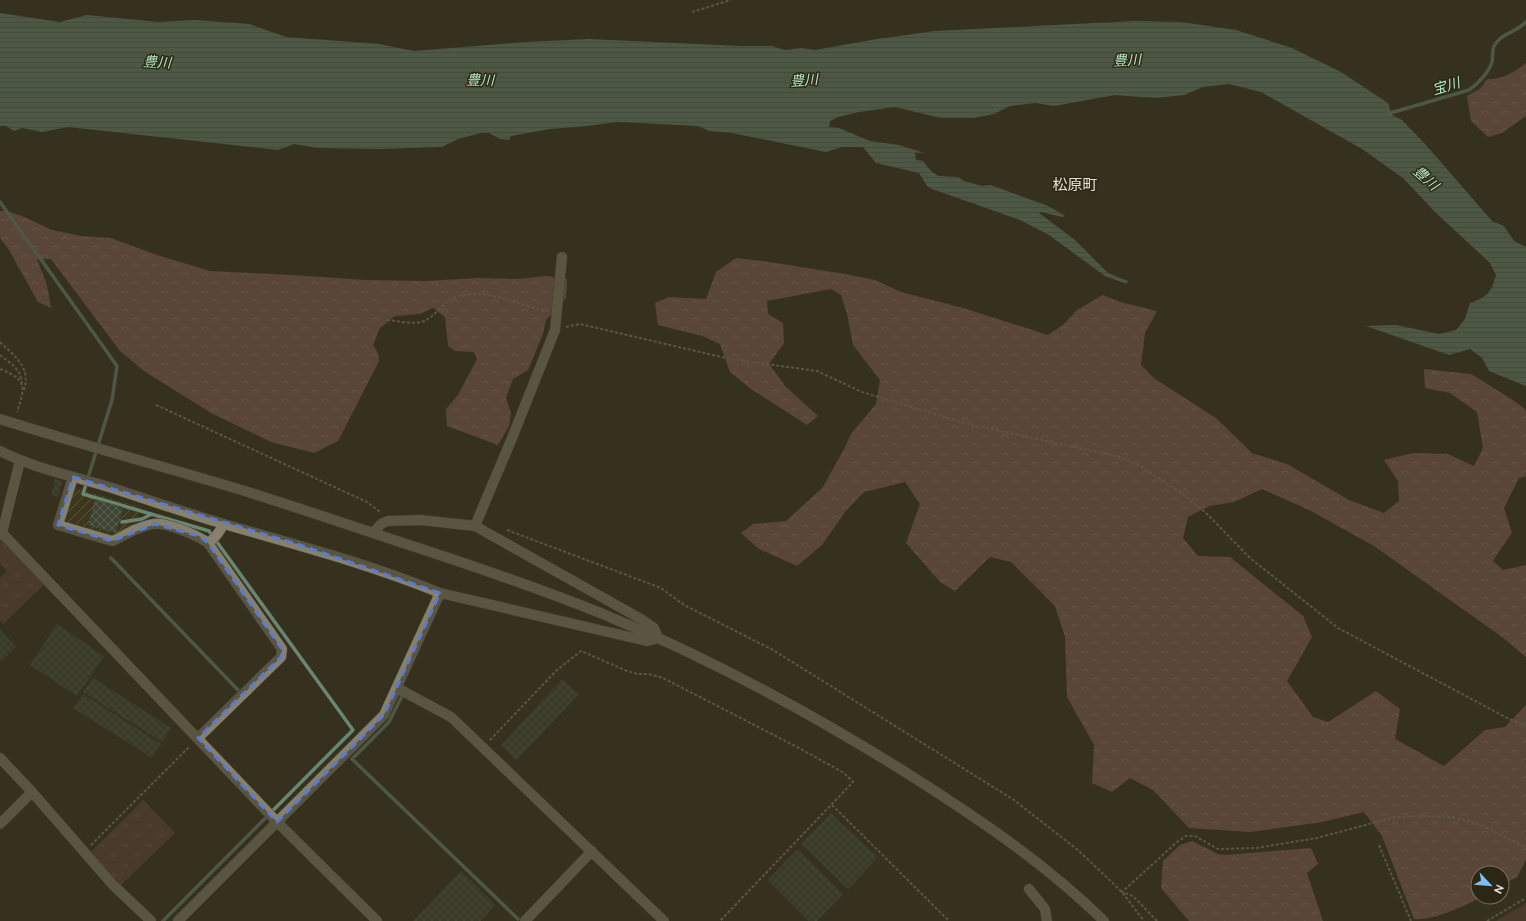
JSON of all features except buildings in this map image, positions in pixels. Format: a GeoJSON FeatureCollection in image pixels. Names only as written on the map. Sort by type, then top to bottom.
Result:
{"type":"FeatureCollection","features":[{"type":"Feature","properties":{"kind":"street"},"geometry":{"type":"LineString","coordinates":[[475,526],[555,330],[562,257]]}},
{"type":"Feature","properties":{"kind":"street"},"geometry":{"type":"LineString","coordinates":[[0,419],[246,492],[486,570],[601,613],[658,638],[715,665],[803,711],[954,802],[1043,867],[1104,921]]}},
{"type":"Feature","properties":{"kind":"street"},"geometry":{"type":"LineString","coordinates":[[0,451],[20,461],[95,483],[222,526],[300,545],[408,580],[440,593],[647,641],[658,638]]}},
{"type":"Feature","properties":{"kind":"street"},"geometry":{"type":"LineString","coordinates":[[20,461],[1,534],[273,817],[377,921]]}},
{"type":"Feature","properties":{"kind":"street"},"geometry":{"type":"LineString","coordinates":[[76,478],[58,525],[112,541],[136,529],[161,524],[199,536],[209,542],[282,649],[281,657],[198,738]]}},
{"type":"Feature","properties":{"kind":"street"},"geometry":{"type":"LineString","coordinates":[[373,533],[381,524],[388,521],[421,520],[475,526],[641,619],[654,628],[658,638]]}},
{"type":"Feature","properties":{"kind":"street"},"geometry":{"type":"LineString","coordinates":[[209,542],[222,526]]}},
{"type":"Feature","properties":{"kind":"street"},"geometry":{"type":"LineString","coordinates":[[178,921],[273,817],[384,715],[440,593]]}},
{"type":"Feature","properties":{"kind":"street"},"geometry":{"type":"LineString","coordinates":[[397,688],[452,717],[664,921]]}},
{"type":"Feature","properties":{"kind":"street"},"geometry":{"type":"LineString","coordinates":[[0,758],[32,792],[83,853],[113,885],[151,921]]}},
{"type":"Feature","properties":{"kind":"street"},"geometry":{"type":"LineString","coordinates":[[0,824],[32,792]]}},
{"type":"Feature","properties":{"kind":"street"},"geometry":{"type":"LineString","coordinates":[[525,921],[592,851]]}},
{"type":"Feature","properties":{"kind":"street"},"geometry":{"type":"LineString","coordinates":[[1029,889],[1045,909],[1047,921]]}},
{"type":"Feature","properties":{"kind":"path"},"geometry":{"type":"LineString","coordinates":[[692,12],[731,0]]}},
{"type":"Feature","properties":{"kind":"path"},"geometry":{"type":"LineString","coordinates":[[387,320],[415,322],[424,321],[434,315],[449,300],[457,296],[478,294],[556,315]]}},
{"type":"Feature","properties":{"kind":"path"},"geometry":{"type":"LineString","coordinates":[[555,330],[580,324],[730,359],[817,371],[862,392],[972,425],[1116,456],[1142,467],[1180,492],[1205,512],[1250,558],[1338,628],[1509,719],[1526,726]]}},
{"type":"Feature","properties":{"kind":"path"},"geometry":{"type":"LineString","coordinates":[[0,342],[23,364],[26,374],[26,382],[13,423]]}},
{"type":"Feature","properties":{"kind":"path"},"geometry":{"type":"LineString","coordinates":[[0,356],[17,369],[21,376],[23,389],[22,396]]}},
{"type":"Feature","properties":{"kind":"path"},"geometry":{"type":"LineString","coordinates":[[0,369],[16,376],[21,382],[23,389]]}},
{"type":"Feature","properties":{"kind":"path"},"geometry":{"type":"LineString","coordinates":[[156,405],[367,502],[377,509],[388,521]]}},
{"type":"Feature","properties":{"kind":"path"},"geometry":{"type":"LineString","coordinates":[[501,528],[661,588],[684,605],[773,650],[1014,800],[1079,851],[1122,892],[1144,921]]}},
{"type":"Feature","properties":{"kind":"path"},"geometry":{"type":"LineString","coordinates":[[484,747],[557,670],[581,651],[627,671],[638,674],[649,674],[663,678],[799,748],[844,773],[853,782],[720,921]]}},
{"type":"Feature","properties":{"kind":"path"},"geometry":{"type":"LineString","coordinates":[[83,853],[198,738]]}},
{"type":"Feature","properties":{"kind":"path"},"geometry":{"type":"LineString","coordinates":[[832,805],[949,921]]}},
{"type":"Feature","properties":{"kind":"path"},"geometry":{"type":"LineString","coordinates":[[1122,892],[1177,842],[1186,836],[1194,836],[1218,849],[1256,848],[1317,838],[1395,817],[1453,817],[1482,825],[1526,848]]}},
{"type":"Feature","properties":{"kind":"path"},"geometry":{"type":"LineString","coordinates":[[1379,845],[1411,921]]}},
{"type":"Feature","properties":{"kind":"path"},"geometry":{"type":"LineString","coordinates":[[1122,892],[1133,896],[1157,921]]}},
{"type":"Feature","properties":{"kind":"path"},"geometry":{"type":"LineString","coordinates":[[1487,921],[1526,898]]}},
{"type":"Feature","properties":{"kind":"highlighted area"},"geometry":{"type":"Polygon","coordinates":[[[73,477],[300,545],[440,593],[384,715],[277,822],[198,738],[281,657],[282,649],[208,543],[199,536],[155,524],[112,541],[58,525],[73,477]]]}},
{"type":"Feature","properties":{"kind":"shaded area"},"geometry":{"type":"Polygon","coordinates":[[[75,488],[141,507],[137,520],[122,533],[111,535],[65,521],[75,488]]]}},
{"type":"Feature","properties":{"kind":"green space"},"geometry":{"type":"Polygon","coordinates":[[[1526,63],[1526,116],[1502,133],[1488,137],[1471,121],[1467,96],[1481,88],[1487,79],[1508,75],[1526,63]]]}},
{"type":"Feature","properties":{"kind":"green space"},"geometry":{"type":"Polygon","coordinates":[[[0,211],[6,211],[22,216],[52,230],[81,236],[111,238],[157,255],[210,271],[366,280],[427,281],[478,278],[518,279],[546,276],[567,279],[566,298],[546,320],[543,334],[528,370],[513,379],[506,398],[511,413],[509,426],[498,445],[447,426],[446,409],[458,395],[477,359],[474,352],[455,351],[448,346],[445,317],[433,308],[420,314],[395,316],[380,328],[373,345],[378,353],[379,361],[338,441],[314,453],[271,442],[211,413],[144,371],[120,351],[51,259],[37,259],[47,285],[51,308],[38,302],[9,250],[0,238],[0,211]]]}},
{"type":"Feature","properties":{"kind":"green space"},"geometry":{"type":"Polygon","coordinates":[[[736,258],[845,274],[875,280],[901,292],[963,308],[1048,335],[1064,324],[1077,310],[1103,295],[1120,302],[1157,311],[1145,333],[1141,365],[1155,379],[1216,418],[1252,453],[1287,464],[1349,500],[1384,513],[1399,501],[1398,481],[1384,460],[1413,453],[1448,454],[1474,466],[1483,448],[1477,412],[1450,393],[1425,388],[1424,369],[1471,374],[1513,400],[1526,410],[1526,476],[1519,478],[1504,508],[1512,533],[1493,561],[1503,570],[1526,565],[1526,657],[1502,637],[1374,546],[1309,510],[1262,489],[1234,502],[1209,506],[1188,517],[1183,538],[1198,556],[1230,557],[1303,616],[1312,637],[1287,681],[1313,717],[1328,722],[1376,691],[1400,709],[1395,739],[1444,766],[1485,730],[1505,727],[1526,705],[1526,860],[1517,877],[1510,881],[1510,865],[1470,865],[1470,903],[1430,918],[1414,919],[1382,836],[1364,812],[1322,822],[1250,832],[1189,828],[1153,790],[1130,778],[1112,792],[1092,783],[1094,745],[1067,697],[1065,637],[1055,606],[1011,562],[990,557],[955,591],[940,582],[906,543],[920,504],[905,482],[864,492],[845,512],[822,545],[797,566],[759,549],[741,533],[753,524],[786,521],[823,487],[851,434],[876,404],[880,380],[853,345],[847,314],[841,295],[831,289],[767,301],[768,314],[783,323],[784,343],[769,364],[786,387],[818,416],[807,425],[751,389],[730,372],[720,344],[702,336],[658,325],[655,303],[669,297],[706,299],[716,272],[736,258]]]}},
{"type":"Feature","properties":{"kind":"green space"},"geometry":{"type":"Polygon","coordinates":[[[3,537],[46,583],[3,624],[0,620],[0,578],[7,571],[0,563],[0,540],[3,537]]]}},
{"type":"Feature","properties":{"kind":"green space"},"geometry":{"type":"Polygon","coordinates":[[[143,800],[175,833],[121,885],[90,853],[143,800]]]}},
{"type":"Feature","properties":{"kind":"green space"},"geometry":{"type":"Polygon","coordinates":[[[1192,841],[1218,854],[1224,855],[1311,848],[1318,864],[1307,873],[1323,921],[1189,921],[1161,888],[1163,861],[1180,845],[1192,841]]]}},
{"type":"Feature","properties":{"kind":"green space"},"geometry":{"type":"Polygon","coordinates":[[[1526,903],[1526,921],[1496,921],[1526,903]]]}},
{"type":"Feature","properties":{"kind":"water","name":"豊川"},"geometry":{"type":"Polygon","coordinates":[[[0,13],[60,22],[87,15],[158,22],[195,20],[249,24],[286,37],[379,44],[414,51],[525,42],[589,39],[772,46],[785,50],[801,48],[815,50],[935,31],[1135,21],[1181,22],[1236,30],[1292,48],[1341,72],[1388,103],[1392,115],[1402,120],[1426,145],[1492,221],[1504,226],[1514,241],[1526,247],[1526,386],[1489,371],[1482,358],[1470,349],[1449,355],[1366,326],[1396,325],[1439,334],[1456,330],[1465,319],[1470,303],[1481,299],[1488,294],[1496,275],[1490,263],[1435,212],[1403,178],[1362,149],[1261,92],[1229,84],[1203,87],[1184,95],[1156,98],[1115,95],[1054,106],[1036,103],[1010,106],[994,114],[974,118],[941,118],[895,107],[859,112],[838,117],[830,121],[829,127],[839,128],[870,141],[899,145],[924,153],[915,153],[916,160],[923,161],[930,170],[938,176],[958,177],[964,181],[982,186],[991,185],[1048,206],[1065,216],[1062,217],[1041,212],[1039,213],[1075,240],[1108,273],[1128,281],[1127,284],[1105,276],[1049,235],[1020,220],[932,189],[927,186],[919,173],[876,163],[863,147],[842,147],[826,152],[732,133],[709,131],[698,126],[617,122],[550,129],[511,136],[509,140],[500,139],[489,133],[481,133],[458,139],[442,147],[381,149],[318,148],[294,144],[278,150],[68,127],[42,132],[22,128],[14,131],[6,126],[0,126],[0,13]]]}},
{"type":"Feature","properties":{"kind":"waterway","name":"宝川"},"geometry":{"type":"LineString","coordinates":[[1387,114],[1469,90],[1486,74],[1492,62],[1493,48],[1497,42],[1505,35],[1526,22]]}},
{"type":"Feature","properties":{"kind":"waterway"},"geometry":{"type":"LineString","coordinates":[[0,202],[117,366],[112,400],[83,494],[209,531],[353,730],[163,921]]}},
{"type":"Feature","properties":{"kind":"waterway"},"geometry":{"type":"LineString","coordinates":[[122,522],[142,519],[152,514]]}},
{"type":"Feature","properties":{"kind":"waterway"},"geometry":{"type":"LineString","coordinates":[[111,558],[238,690]]}},
{"type":"Feature","properties":{"kind":"waterway"},"geometry":{"type":"LineString","coordinates":[[402,696],[389,722],[352,759],[518,919]]}},
{"type":"Feature","properties":{"kind":"district","name":"松原町"},"geometry":{"type":"Point","coordinates":[1075,185]}}]}
